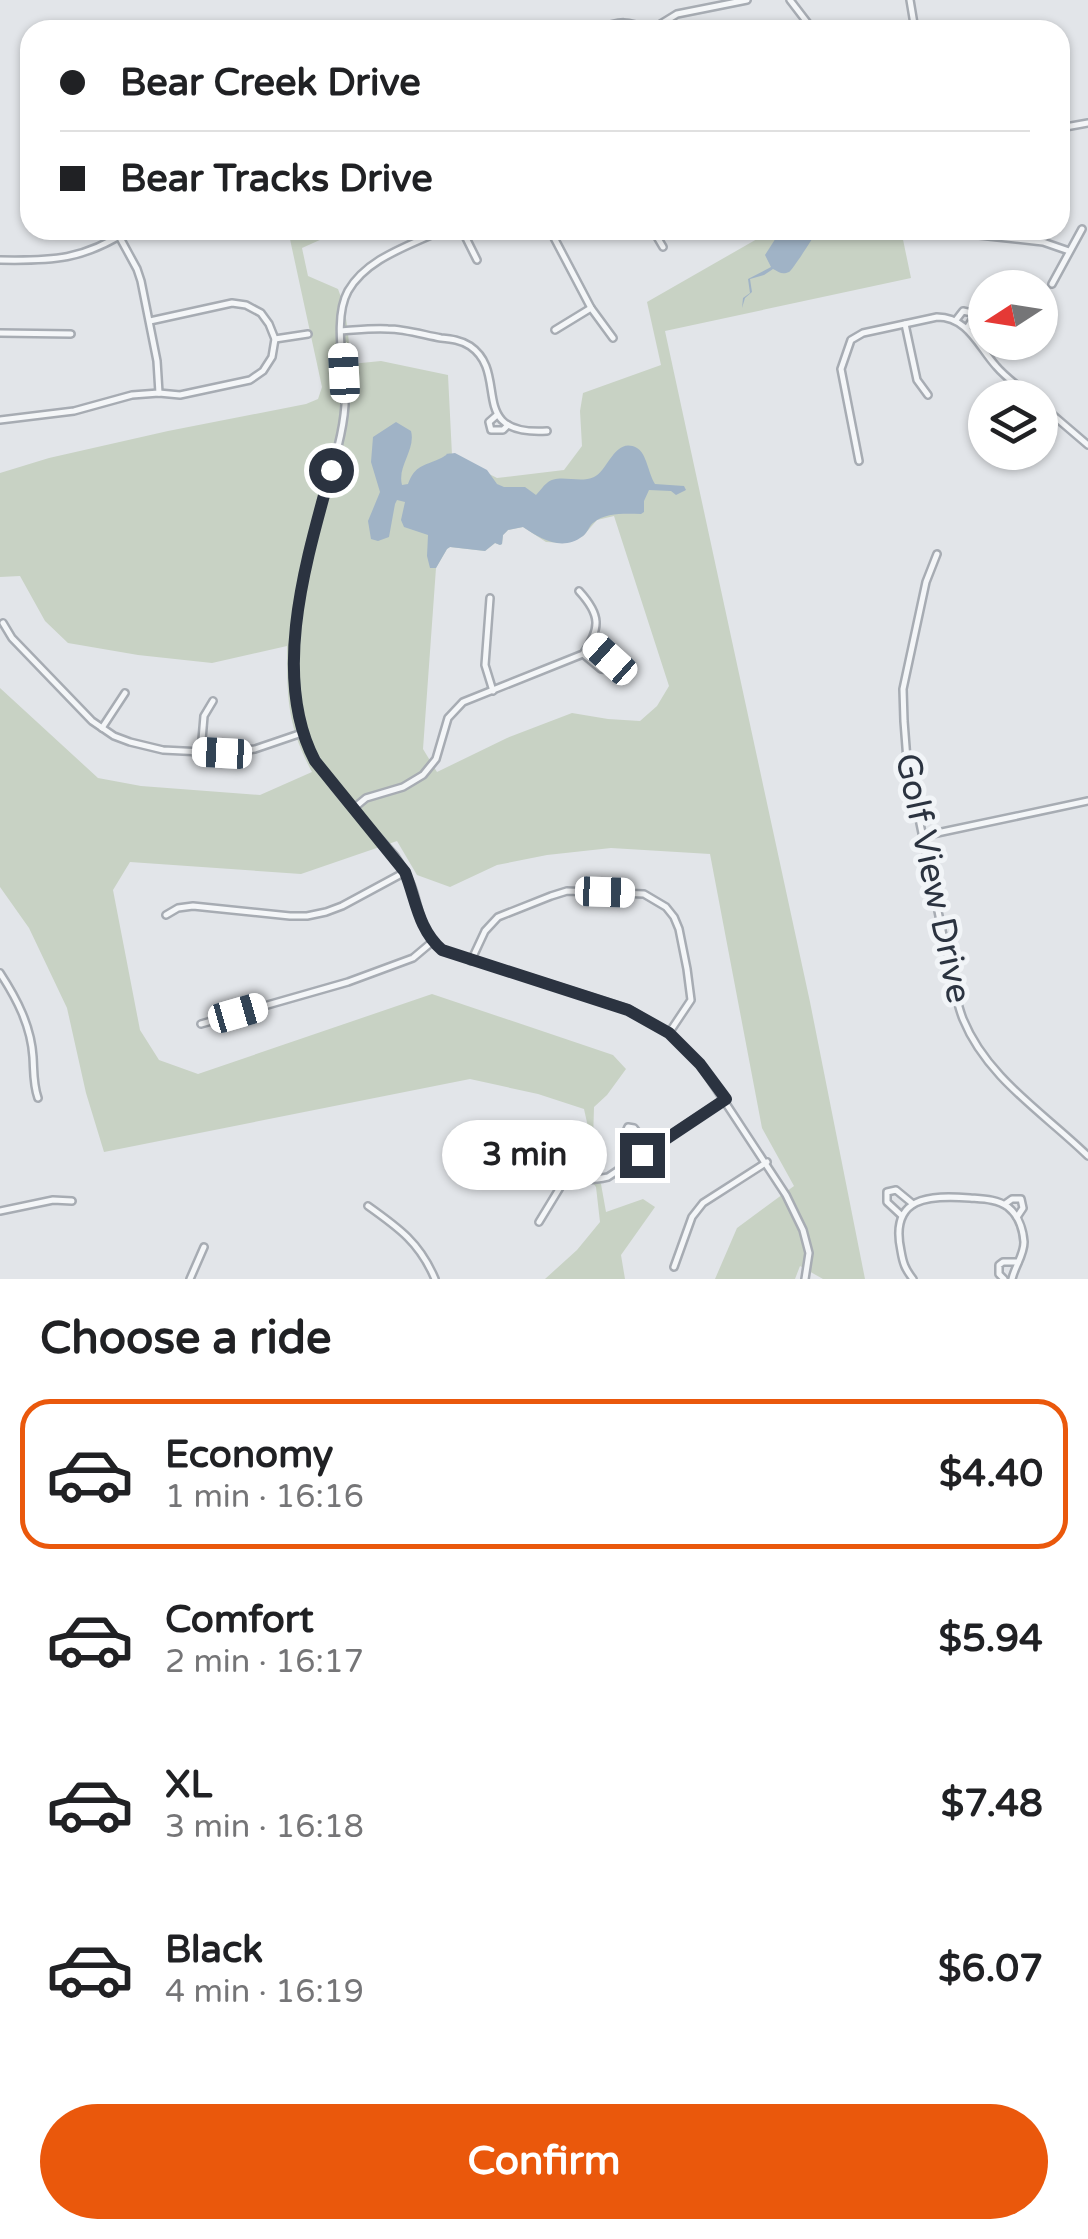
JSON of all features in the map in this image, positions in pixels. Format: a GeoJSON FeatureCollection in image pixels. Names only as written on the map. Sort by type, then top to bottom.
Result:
{"type":"FeatureCollection","features":[{"type":"Feature","properties":{"kind":"street"},"geometry":{"type":"LineString","coordinates":[[667,20],[677,14],[747,0]]}},
{"type":"Feature","properties":{"kind":"street"},"geometry":{"type":"LineString","coordinates":[[790,0],[805,20]]}},
{"type":"Feature","properties":{"kind":"street"},"geometry":{"type":"LineString","coordinates":[[1058,272],[1082,229]]}},
{"type":"Feature","properties":{"kind":"street"},"geometry":{"type":"LineString","coordinates":[[0,260],[68,258],[111,240]]}},
{"type":"Feature","properties":{"kind":"street"},"geometry":{"type":"LineString","coordinates":[[121,240],[137,268],[158,360],[159,393]]}},
{"type":"Feature","properties":{"kind":"street"},"geometry":{"type":"LineString","coordinates":[[421,240],[372,264],[356,278],[345,296],[341,316],[344,406],[340,438],[299,601],[295,692],[303,733],[315,761],[405,872],[422,926],[432,942],[471,961],[628,1010],[669,1033],[700,1064],[786,1194],[807,1241],[809,1264],[805,1279]]}},
{"type":"Feature","properties":{"kind":"street"},"geometry":{"type":"LineString","coordinates":[[467,240],[478,260]]}},
{"type":"Feature","properties":{"kind":"street"},"geometry":{"type":"LineString","coordinates":[[555,240],[591,308],[613,338]]}},
{"type":"Feature","properties":{"kind":"street"},"geometry":{"type":"LineString","coordinates":[[658,240],[662,247]]}},
{"type":"Feature","properties":{"kind":"street"},"geometry":{"type":"LineString","coordinates":[[1025,240],[1069,251]]}},
{"type":"Feature","properties":{"kind":"street"},"geometry":{"type":"LineString","coordinates":[[0,420],[74,411],[132,395],[180,395],[250,380],[263,371],[272,357],[275,339],[270,324],[261,313],[239,304],[150,321]]}},
{"type":"Feature","properties":{"kind":"street"},"geometry":{"type":"LineString","coordinates":[[554,330],[591,308]]}},
{"type":"Feature","properties":{"kind":"street"},"geometry":{"type":"LineString","coordinates":[[956,320],[963,311],[972,312],[967,328]]}},
{"type":"Feature","properties":{"kind":"street"},"geometry":{"type":"LineString","coordinates":[[859,461],[840,369],[851,340],[863,333],[938,317],[956,320],[1011,380]]}},
{"type":"Feature","properties":{"kind":"street"},"geometry":{"type":"LineString","coordinates":[[905,324],[918,380],[928,395]]}},
{"type":"Feature","properties":{"kind":"street"},"geometry":{"type":"LineString","coordinates":[[341,331],[390,329],[461,341],[473,348],[485,365],[497,414],[508,425],[526,432],[547,431]]}},
{"type":"Feature","properties":{"kind":"street"},"geometry":{"type":"LineString","coordinates":[[0,333],[71,334]]}},
{"type":"Feature","properties":{"kind":"street"},"geometry":{"type":"LineString","coordinates":[[275,339],[308,334]]}},
{"type":"Feature","properties":{"kind":"street"},"geometry":{"type":"LineString","coordinates":[[497,414],[489,422],[491,430],[496,432],[508,425]]}},
{"type":"Feature","properties":{"kind":"street"},"geometry":{"type":"LineString","coordinates":[[1058,420],[1088,446]]}},
{"type":"Feature","properties":{"kind":"street","name":"Golf View Drive"},"geometry":{"type":"LineString","coordinates":[[937,554],[926,582],[903,689],[907,760],[962,1018],[989,1063],[1088,1156]]}},
{"type":"Feature","properties":{"kind":"street"},"geometry":{"type":"LineString","coordinates":[[354,808],[366,798],[403,788],[424,775],[436,759],[448,718],[463,702],[583,654],[594,638],[596,614],[579,591]]}},
{"type":"Feature","properties":{"kind":"street"},"geometry":{"type":"LineString","coordinates":[[490,598],[485,665],[493,691]]}},
{"type":"Feature","properties":{"kind":"street"},"geometry":{"type":"LineString","coordinates":[[3,623],[12,638],[92,720],[114,736],[146,747],[239,752],[303,733]]}},
{"type":"Feature","properties":{"kind":"street"},"geometry":{"type":"LineString","coordinates":[[583,654],[601,669],[612,670],[612,663],[591,642]]}},
{"type":"Feature","properties":{"kind":"street"},"geometry":{"type":"LineString","coordinates":[[102,728],[125,693]]}},
{"type":"Feature","properties":{"kind":"street"},"geometry":{"type":"LineString","coordinates":[[201,752],[204,716],[213,701]]}},
{"type":"Feature","properties":{"kind":"street"},"geometry":{"type":"LineString","coordinates":[[922,836],[1088,801]]}},
{"type":"Feature","properties":{"kind":"street"},"geometry":{"type":"LineString","coordinates":[[166,915],[193,906],[290,916],[326,912],[405,872]]}},
{"type":"Feature","properties":{"kind":"street"},"geometry":{"type":"LineString","coordinates":[[471,961],[485,931],[498,917],[551,896],[567,891],[644,894],[666,907],[674,917],[687,969],[691,1000],[669,1033]]}},
{"type":"Feature","properties":{"kind":"street"},"geometry":{"type":"LineString","coordinates":[[201,1024],[348,982],[412,958],[432,942]]}},
{"type":"Feature","properties":{"kind":"street"},"geometry":{"type":"LineString","coordinates":[[0,973],[20,1005],[30,1034],[33,1084],[38,1098]]}},
{"type":"Feature","properties":{"kind":"street"},"geometry":{"type":"LineString","coordinates":[[524,1141],[542,1148],[567,1176],[588,1182],[608,1177],[726,1099]]}},
{"type":"Feature","properties":{"kind":"street"},"geometry":{"type":"LineString","coordinates":[[635,1159],[624,1136],[628,1127],[634,1128],[650,1149]]}},
{"type":"Feature","properties":{"kind":"street"},"geometry":{"type":"LineString","coordinates":[[674,1267],[692,1217],[704,1203],[767,1162]]}},
{"type":"Feature","properties":{"kind":"street"},"geometry":{"type":"LineString","coordinates":[[540,1222],[567,1176]]}},
{"type":"Feature","properties":{"kind":"street"},"geometry":{"type":"LineString","coordinates":[[902,1216],[887,1202],[887,1192],[896,1190],[912,1204]]}},
{"type":"Feature","properties":{"kind":"street"},"geometry":{"type":"LineString","coordinates":[[912,1279],[904,1268],[898,1240],[902,1216],[912,1204],[940,1196],[992,1200],[1004,1204],[1017,1217],[1024,1243],[1012,1279]]}},
{"type":"Feature","properties":{"kind":"street"},"geometry":{"type":"LineString","coordinates":[[1004,1204],[1021,1199],[1023,1208],[1017,1217]]}},
{"type":"Feature","properties":{"kind":"street"},"geometry":{"type":"LineString","coordinates":[[0,1211],[53,1200],[72,1201]]}},
{"type":"Feature","properties":{"kind":"street"},"geometry":{"type":"LineString","coordinates":[[368,1206],[404,1232],[426,1259],[434,1279]]}},
{"type":"Feature","properties":{"kind":"street"},"geometry":{"type":"LineString","coordinates":[[190,1279],[204,1247]]}},
{"type":"Feature","properties":{"kind":"street"},"geometry":{"type":"LineString","coordinates":[[1004,1279],[999,1274],[999,1265],[1018,1262]]}},
{"type":"Feature","properties":{"kind":"green space"},"geometry":{"type":"Polygon","coordinates":[[[290,240],[320,240],[302,248],[308,276],[338,289],[346,316],[351,364],[381,361],[448,375],[452,455],[497,478],[564,470],[582,446],[583,393],[661,365],[647,302],[755,240],[903,240],[911,278],[665,331],[810,1002],[865,1279],[823,1279],[800,1266],[795,1279],[715,1279],[737,1228],[794,1186],[762,1128],[710,854],[611,848],[547,855],[497,865],[450,887],[417,875],[397,841],[301,874],[130,862],[113,890],[140,1030],[159,1060],[198,1074],[432,994],[613,1055],[626,1069],[594,1107],[592,1175],[601,1184],[606,1212],[643,1199],[655,1207],[621,1255],[625,1279],[545,1279],[600,1222],[596,1187],[585,1173],[588,1127],[584,1109],[538,1094],[470,1079],[104,1152],[67,1008],[29,928],[0,887],[0,688],[98,778],[141,786],[260,795],[312,772],[290,711],[287,646],[212,663],[68,643],[45,621],[20,576],[0,577],[0,473],[49,458],[318,399],[322,387],[290,240]],[[614,516],[597,520],[583,536],[566,543],[546,542],[523,527],[508,530],[502,544],[495,543],[485,551],[447,549],[436,568],[423,749],[437,772],[507,738],[572,713],[640,721],[657,706],[669,686],[614,516]]]}},
{"type":"Feature","properties":{"kind":"water"},"geometry":{"type":"Polygon","coordinates":[[[775,240],[811,240],[789,272],[773,269],[750,279],[752,292],[742,308],[743,298],[750,293],[748,279],[771,267],[765,255],[775,240]]]}},
{"type":"Feature","properties":{"kind":"water"},"geometry":{"type":"Polygon","coordinates":[[[396,422],[411,431],[412,438],[402,485],[408,484],[420,467],[455,453],[487,470],[497,484],[525,487],[536,495],[552,480],[594,477],[617,450],[629,446],[643,455],[655,484],[684,486],[686,490],[676,495],[671,491],[649,490],[644,512],[604,517],[575,541],[552,542],[523,527],[508,530],[502,544],[495,543],[485,551],[450,547],[436,568],[430,568],[428,535],[404,527],[401,520],[405,502],[397,500],[395,504],[389,537],[371,539],[368,521],[380,492],[371,462],[373,437],[396,422]]]}},
{"type":"Feature","properties":{"kind":"route"},"geometry":{"type":"LineString","coordinates":[[331,470],[304,569],[296,638],[295,692],[309,749],[395,856],[432,942],[471,961],[628,1010],[669,1033],[700,1064],[726,1099],[642,1155]]}}]}
